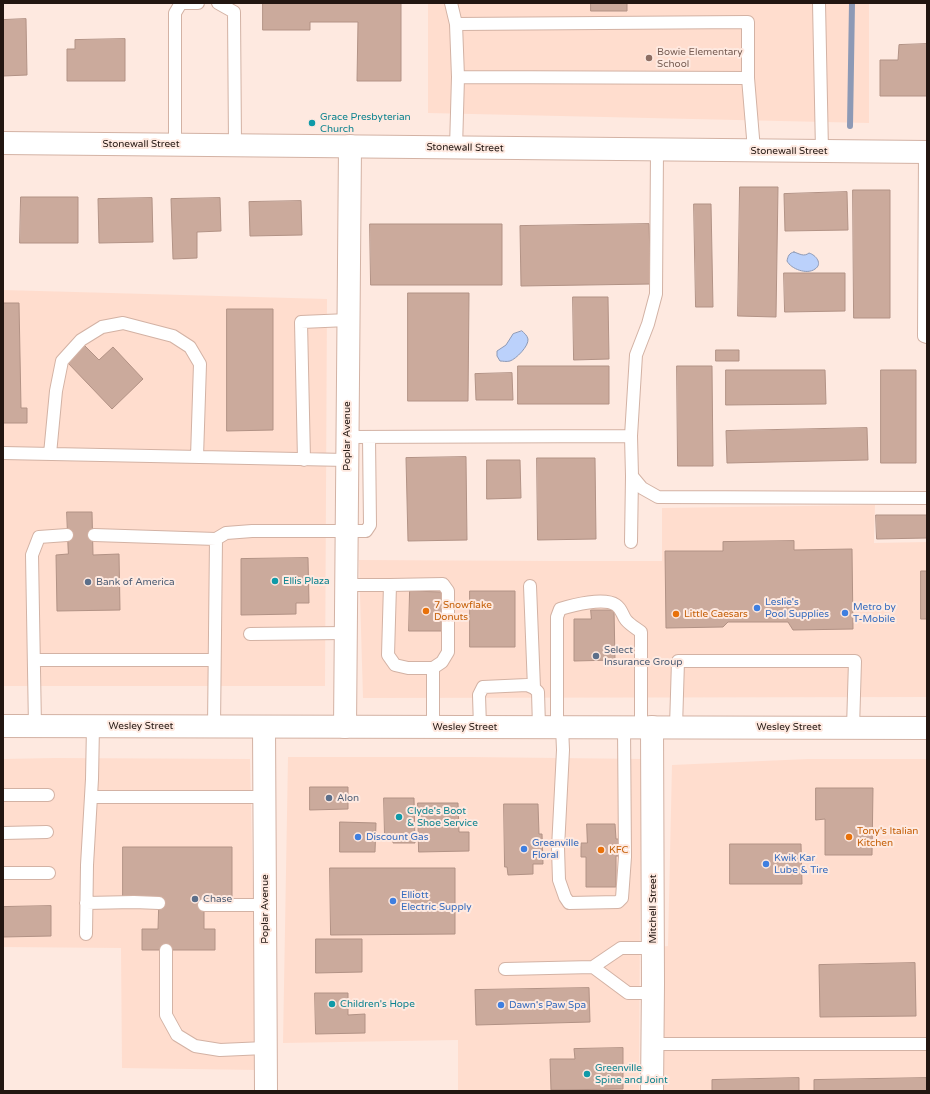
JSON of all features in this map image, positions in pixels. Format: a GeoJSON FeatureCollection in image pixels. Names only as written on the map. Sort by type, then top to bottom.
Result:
{"type":"FeatureCollection","features":[{"type":"Feature","properties":{"kind":"street","name":"Stonewall Street"},"geometry":{"type":"LineString","coordinates":[[3,143],[926,152]]}},
{"type":"Feature","properties":{"kind":"street","name":"Poplar Avenue"},"geometry":{"type":"LineString","coordinates":[[345,727],[350,146]]}},
{"type":"Feature","properties":{"kind":"street","name":"Wesley Street"},"geometry":{"type":"LineString","coordinates":[[3,726],[927,728]]}},
{"type":"Feature","properties":{"kind":"street","name":"Poplar Avenue"},"geometry":{"type":"LineString","coordinates":[[264,727],[266,1091]]}},
{"type":"Feature","properties":{"kind":"street","name":"Mitchell Street"},"geometry":{"type":"LineString","coordinates":[[639,727],[653,948],[652,1091]]}},
{"type":"Feature","properties":{"kind":"lane"},"geometry":{"type":"LineString","coordinates":[[175,145],[175,13],[182,3],[198,3]]}},
{"type":"Feature","properties":{"kind":"lane"},"geometry":{"type":"LineString","coordinates":[[218,3],[234,12],[235,145]]}},
{"type":"Feature","properties":{"kind":"lane"},"geometry":{"type":"LineString","coordinates":[[451,3],[456,24],[458,77],[456,148]]}},
{"type":"Feature","properties":{"kind":"lane"},"geometry":{"type":"LineString","coordinates":[[819,3],[822,151]]}},
{"type":"Feature","properties":{"kind":"lane"},"geometry":{"type":"LineString","coordinates":[[456,24],[748,22],[748,78],[754,150]]}},
{"type":"Feature","properties":{"kind":"lane"},"geometry":{"type":"LineString","coordinates":[[458,77],[748,78]]}},
{"type":"Feature","properties":{"kind":"lane"},"geometry":{"type":"LineString","coordinates":[[631,542],[631,436],[636,354],[648,324],[656,294],[657,150]]}},
{"type":"Feature","properties":{"kind":"lane"},"geometry":{"type":"LineString","coordinates":[[926,152],[924,336],[927,336]]}},
{"type":"Feature","properties":{"kind":"lane"},"geometry":{"type":"LineString","coordinates":[[304,460],[301,322],[348,320]]}},
{"type":"Feature","properties":{"kind":"lane"},"geometry":{"type":"LineString","coordinates":[[50,454],[56,391],[62,361],[81,340],[102,327],[123,323],[173,336],[190,347],[200,364],[197,457]]}},
{"type":"Feature","properties":{"kind":"lane"},"geometry":{"type":"LineString","coordinates":[[347,437],[631,436]]}},
{"type":"Feature","properties":{"kind":"lane"},"geometry":{"type":"LineString","coordinates":[[94,535],[216,539],[226,533],[252,531],[366,530],[370,525],[369,437]]}},
{"type":"Feature","properties":{"kind":"lane"},"geometry":{"type":"LineString","coordinates":[[3,453],[347,460]]}},
{"type":"Feature","properties":{"kind":"lane"},"geometry":{"type":"LineString","coordinates":[[632,476],[642,488],[658,497],[927,498]]}},
{"type":"Feature","properties":{"kind":"lane"},"geometry":{"type":"LineString","coordinates":[[36,726],[32,555],[39,537],[67,536]]}},
{"type":"Feature","properties":{"kind":"lane"},"geometry":{"type":"LineString","coordinates":[[214,726],[216,539]]}},
{"type":"Feature","properties":{"kind":"lane"},"geometry":{"type":"LineString","coordinates":[[346,584],[443,584],[448,591],[448,652],[442,662],[433,668],[408,668],[395,665],[388,656],[390,585]]}},
{"type":"Feature","properties":{"kind":"lane"},"geometry":{"type":"LineString","coordinates":[[530,586],[534,688]]}},
{"type":"Feature","properties":{"kind":"lane"},"geometry":{"type":"LineString","coordinates":[[480,727],[479,694],[483,687],[527,685],[534,688],[538,692],[553,727],[563,750],[558,848],[559,880],[565,897],[569,903],[618,902],[622,898],[639,727],[641,632],[626,619],[622,611],[616,605],[608,602],[583,603],[560,609],[557,617],[553,727]]}},
{"type":"Feature","properties":{"kind":"lane"},"geometry":{"type":"LineString","coordinates":[[250,634],[345,633]]}},
{"type":"Feature","properties":{"kind":"lane"},"geometry":{"type":"LineString","coordinates":[[34,660],[214,660]]}},
{"type":"Feature","properties":{"kind":"lane"},"geometry":{"type":"LineString","coordinates":[[676,727],[678,661],[855,661],[854,728]]}},
{"type":"Feature","properties":{"kind":"lane"},"geometry":{"type":"LineString","coordinates":[[433,668],[433,727]]}},
{"type":"Feature","properties":{"kind":"lane"},"geometry":{"type":"LineString","coordinates":[[86,934],[86,864],[91,797],[93,726]]}},
{"type":"Feature","properties":{"kind":"lane"},"geometry":{"type":"LineString","coordinates":[[3,795],[48,795]]}},
{"type":"Feature","properties":{"kind":"lane"},"geometry":{"type":"LineString","coordinates":[[91,797],[264,797]]}},
{"type":"Feature","properties":{"kind":"lane"},"geometry":{"type":"LineString","coordinates":[[3,833],[47,832]]}},
{"type":"Feature","properties":{"kind":"lane"},"geometry":{"type":"LineString","coordinates":[[3,872],[49,872]]}},
{"type":"Feature","properties":{"kind":"lane"},"geometry":{"type":"LineString","coordinates":[[86,903],[159,903]]}},
{"type":"Feature","properties":{"kind":"lane"},"geometry":{"type":"LineString","coordinates":[[204,905],[265,905]]}},
{"type":"Feature","properties":{"kind":"lane"},"geometry":{"type":"LineString","coordinates":[[505,969],[593,967],[620,948],[653,948]]}},
{"type":"Feature","properties":{"kind":"lane"},"geometry":{"type":"LineString","coordinates":[[166,950],[166,1015],[177,1035],[195,1046],[220,1050],[266,1048]]}},
{"type":"Feature","properties":{"kind":"lane"},"geometry":{"type":"LineString","coordinates":[[593,967],[628,993],[653,994]]}},
{"type":"Feature","properties":{"kind":"lane"},"geometry":{"type":"LineString","coordinates":[[652,1044],[927,1044]]}},
{"type":"Feature","properties":{"kind":"shaded area","name":"Bowie Elementary School"},"geometry":{"type":"Polygon","coordinates":[[[428,3],[869,3],[869,123],[428,113],[428,3]]]}},
{"type":"Feature","properties":{"kind":"shaded area"},"geometry":{"type":"Polygon","coordinates":[[[3,290],[327,299],[325,686],[3,686],[3,290]]]}},
{"type":"Feature","properties":{"kind":"shaded area"},"geometry":{"type":"Polygon","coordinates":[[[875,505],[874,543],[927,542],[927,697],[363,698],[359,560],[662,561],[662,508],[875,505]]]}},
{"type":"Feature","properties":{"kind":"shaded area"},"geometry":{"type":"Polygon","coordinates":[[[288,757],[643,759],[639,1091],[458,1091],[458,1040],[283,1043],[288,757]]]}},
{"type":"Feature","properties":{"kind":"shaded area"},"geometry":{"type":"Polygon","coordinates":[[[3,759],[250,759],[257,1070],[122,1068],[121,948],[3,947],[3,759]]]}},
{"type":"Feature","properties":{"kind":"shaded area"},"geometry":{"type":"Polygon","coordinates":[[[808,759],[927,759],[927,1091],[659,1091],[656,947],[668,946],[672,765],[808,759]]]}},
{"type":"Feature","properties":{"kind":"water"},"geometry":{"type":"Polygon","coordinates":[[[794,252],[804,255],[809,253],[812,254],[818,260],[817,267],[812,271],[796,269],[787,261],[789,255],[794,252]]]}},
{"type":"Feature","properties":{"kind":"water"},"geometry":{"type":"Polygon","coordinates":[[[522,331],[528,339],[524,349],[513,360],[500,361],[497,356],[497,351],[506,345],[513,334],[522,331]]]}},
{"type":"Feature","properties":{"kind":"building"},"geometry":{"type":"Polygon","coordinates":[[[263,3],[401,3],[401,81],[357,81],[358,22],[310,22],[310,30],[263,30],[263,3]]]}},
{"type":"Feature","properties":{"kind":"building"},"geometry":{"type":"Polygon","coordinates":[[[591,3],[627,3],[627,11],[591,11],[591,3]]]}},
{"type":"Feature","properties":{"kind":"building"},"geometry":{"type":"Polygon","coordinates":[[[26,19],[27,75],[3,76],[3,20],[26,19]]]}},
{"type":"Feature","properties":{"kind":"building"},"geometry":{"type":"Polygon","coordinates":[[[125,39],[125,81],[67,81],[67,49],[75,49],[75,40],[125,39]]]}},
{"type":"Feature","properties":{"kind":"building"},"geometry":{"type":"Polygon","coordinates":[[[927,44],[927,96],[880,96],[880,60],[898,60],[899,45],[927,44]]]}},
{"type":"Feature","properties":{"kind":"building"},"geometry":{"type":"Polygon","coordinates":[[[740,187],[778,187],[776,317],[738,316],[740,187]]]}},
{"type":"Feature","properties":{"kind":"building"},"geometry":{"type":"Polygon","coordinates":[[[853,190],[890,190],[890,318],[854,318],[853,190]]]}},
{"type":"Feature","properties":{"kind":"building"},"geometry":{"type":"Polygon","coordinates":[[[847,192],[848,230],[785,231],[784,194],[847,192]]]}},
{"type":"Feature","properties":{"kind":"building"},"geometry":{"type":"Polygon","coordinates":[[[21,197],[78,197],[78,243],[20,243],[21,197]]]}},
{"type":"Feature","properties":{"kind":"building"},"geometry":{"type":"Polygon","coordinates":[[[152,198],[153,242],[99,243],[98,199],[152,198]]]}},
{"type":"Feature","properties":{"kind":"building"},"geometry":{"type":"Polygon","coordinates":[[[220,198],[221,231],[197,232],[197,258],[173,259],[171,199],[220,198]]]}},
{"type":"Feature","properties":{"kind":"building"},"geometry":{"type":"Polygon","coordinates":[[[301,201],[302,235],[250,236],[249,202],[301,201]]]}},
{"type":"Feature","properties":{"kind":"building"},"geometry":{"type":"Polygon","coordinates":[[[694,204],[711,204],[713,307],[696,307],[694,204]]]}},
{"type":"Feature","properties":{"kind":"building"},"geometry":{"type":"Polygon","coordinates":[[[370,224],[502,224],[502,285],[371,285],[370,224]]]}},
{"type":"Feature","properties":{"kind":"building"},"geometry":{"type":"Polygon","coordinates":[[[649,224],[651,284],[521,286],[520,226],[649,224]]]}},
{"type":"Feature","properties":{"kind":"building"},"geometry":{"type":"Polygon","coordinates":[[[784,273],[845,273],[845,311],[785,312],[784,273]]]}},
{"type":"Feature","properties":{"kind":"building"},"geometry":{"type":"Polygon","coordinates":[[[408,293],[469,293],[468,401],[408,401],[408,293]]]}},
{"type":"Feature","properties":{"kind":"building"},"geometry":{"type":"Polygon","coordinates":[[[573,297],[608,297],[609,359],[574,360],[573,297]]]}},
{"type":"Feature","properties":{"kind":"building"},"geometry":{"type":"Polygon","coordinates":[[[3,303],[19,303],[21,408],[27,408],[27,423],[3,423],[3,303]]]}},
{"type":"Feature","properties":{"kind":"building"},"geometry":{"type":"Polygon","coordinates":[[[227,309],[273,309],[273,430],[227,431],[227,309]]]}},
{"type":"Feature","properties":{"kind":"building"},"geometry":{"type":"Polygon","coordinates":[[[84,345],[99,360],[113,347],[143,379],[112,409],[67,362],[84,345]]]}},
{"type":"Feature","properties":{"kind":"building"},"geometry":{"type":"Polygon","coordinates":[[[716,350],[739,350],[739,361],[716,361],[716,350]]]}},
{"type":"Feature","properties":{"kind":"building"},"geometry":{"type":"Polygon","coordinates":[[[518,366],[609,366],[609,404],[518,404],[518,366]]]}},
{"type":"Feature","properties":{"kind":"building"},"geometry":{"type":"Polygon","coordinates":[[[677,366],[712,366],[713,466],[678,466],[677,366]]]}},
{"type":"Feature","properties":{"kind":"building"},"geometry":{"type":"Polygon","coordinates":[[[726,370],[825,370],[826,404],[726,405],[726,370]]]}},
{"type":"Feature","properties":{"kind":"building"},"geometry":{"type":"Polygon","coordinates":[[[881,370],[916,370],[916,463],[881,463],[881,370]]]}},
{"type":"Feature","properties":{"kind":"building"},"geometry":{"type":"Polygon","coordinates":[[[512,373],[513,400],[476,400],[475,374],[512,373]]]}},
{"type":"Feature","properties":{"kind":"building"},"geometry":{"type":"Polygon","coordinates":[[[867,428],[868,460],[727,463],[726,431],[867,428]]]}},
{"type":"Feature","properties":{"kind":"building"},"geometry":{"type":"Polygon","coordinates":[[[466,457],[467,540],[408,541],[406,458],[466,457]]]}},
{"type":"Feature","properties":{"kind":"building"},"geometry":{"type":"Polygon","coordinates":[[[537,458],[595,458],[596,539],[538,540],[537,458]]]}},
{"type":"Feature","properties":{"kind":"building"},"geometry":{"type":"Polygon","coordinates":[[[487,460],[520,460],[521,498],[487,499],[487,460]]]}},
{"type":"Feature","properties":{"kind":"building","name":"Bank of America"},"geometry":{"type":"Polygon","coordinates":[[[67,512],[92,512],[93,555],[119,554],[120,610],[57,611],[56,555],[68,554],[67,512]]]}},
{"type":"Feature","properties":{"kind":"building"},"geometry":{"type":"Polygon","coordinates":[[[876,515],[927,515],[927,538],[877,539],[876,515]]]}},
{"type":"Feature","properties":{"kind":"building"},"geometry":{"type":"Polygon","coordinates":[[[794,541],[794,550],[852,549],[853,629],[793,630],[788,622],[728,622],[723,627],[666,628],[665,551],[723,551],[723,542],[794,541]]]}},
{"type":"Feature","properties":{"kind":"building","name":"Ellis Plaza"},"geometry":{"type":"Polygon","coordinates":[[[308,558],[309,603],[296,603],[296,614],[241,615],[241,559],[308,558]]]}},
{"type":"Feature","properties":{"kind":"building"},"geometry":{"type":"Polygon","coordinates":[[[921,571],[927,571],[927,619],[921,619],[921,571]]]}},
{"type":"Feature","properties":{"kind":"building","name":"7 Snowflake Donuts"},"geometry":{"type":"Polygon","coordinates":[[[410,591],[443,592],[443,631],[409,631],[410,591]]]}},
{"type":"Feature","properties":{"kind":"building"},"geometry":{"type":"Polygon","coordinates":[[[470,591],[515,591],[515,647],[470,647],[470,591]]]}},
{"type":"Feature","properties":{"kind":"building"},"geometry":{"type":"Polygon","coordinates":[[[591,610],[614,610],[615,660],[574,661],[574,619],[591,619],[591,610]]]}},
{"type":"Feature","properties":{"kind":"building","name":"Alon"},"geometry":{"type":"Polygon","coordinates":[[[310,787],[348,787],[348,809],[310,810],[310,787]]]}},
{"type":"Feature","properties":{"kind":"building","name":"Tony's Italian Kitchen"},"geometry":{"type":"Polygon","coordinates":[[[816,788],[873,788],[872,855],[825,855],[825,819],[816,820],[816,788]]]}},
{"type":"Feature","properties":{"kind":"building","name":"Clyde's Boot & Shoe Service"},"geometry":{"type":"Polygon","coordinates":[[[384,798],[414,798],[415,843],[393,843],[393,837],[385,837],[384,798]]]}},
{"type":"Feature","properties":{"kind":"building"},"geometry":{"type":"Polygon","coordinates":[[[418,803],[458,803],[459,832],[469,832],[469,851],[419,852],[418,803]]]}},
{"type":"Feature","properties":{"kind":"building","name":"Greenville Floral"},"geometry":{"type":"Polygon","coordinates":[[[504,804],[538,804],[539,834],[542,834],[543,864],[533,864],[533,874],[508,875],[507,867],[505,867],[504,804]]]}},
{"type":"Feature","properties":{"kind":"building","name":"Discount Gas"},"geometry":{"type":"Polygon","coordinates":[[[340,822],[376,823],[375,852],[340,852],[340,822]]]}},
{"type":"Feature","properties":{"kind":"building","name":"KFC"},"geometry":{"type":"Polygon","coordinates":[[[587,824],[615,824],[616,839],[620,839],[620,856],[616,856],[616,887],[586,887],[586,857],[581,857],[581,843],[587,843],[587,824]]]}},
{"type":"Feature","properties":{"kind":"building","name":"Kwik Kar Lube & Tire"},"geometry":{"type":"Polygon","coordinates":[[[730,844],[801,844],[802,884],[730,884],[730,844]]]}},
{"type":"Feature","properties":{"kind":"building","name":"Chase"},"geometry":{"type":"Polygon","coordinates":[[[123,847],[232,847],[232,901],[204,905],[204,929],[215,929],[215,950],[142,950],[142,929],[158,929],[159,897],[123,897],[123,847]]]}},
{"type":"Feature","properties":{"kind":"building","name":"Elliott Electric Supply"},"geometry":{"type":"Polygon","coordinates":[[[330,868],[455,868],[455,934],[331,935],[330,868]]]}},
{"type":"Feature","properties":{"kind":"building"},"geometry":{"type":"Polygon","coordinates":[[[51,906],[51,936],[3,937],[3,907],[51,906]]]}},
{"type":"Feature","properties":{"kind":"building"},"geometry":{"type":"Polygon","coordinates":[[[316,939],[362,939],[362,972],[316,973],[316,939]]]}},
{"type":"Feature","properties":{"kind":"building"},"geometry":{"type":"Polygon","coordinates":[[[915,963],[916,1016],[820,1017],[819,965],[915,963]]]}},
{"type":"Feature","properties":{"kind":"building"},"geometry":{"type":"Polygon","coordinates":[[[589,988],[590,1022],[476,1025],[475,990],[589,988]]]}},
{"type":"Feature","properties":{"kind":"building","name":"Children's Hope"},"geometry":{"type":"Polygon","coordinates":[[[315,993],[348,993],[348,1015],[365,1014],[365,1033],[316,1034],[315,993]]]}},
{"type":"Feature","properties":{"kind":"building","name":"Greenville Spine and Joint"},"geometry":{"type":"Polygon","coordinates":[[[623,1048],[623,1089],[551,1090],[550,1059],[575,1059],[574,1049],[623,1048]]]}},
{"type":"Feature","properties":{"kind":"building"},"geometry":{"type":"Polygon","coordinates":[[[799,1078],[799,1091],[712,1091],[712,1080],[799,1078]]]}},
{"type":"Feature","properties":{"kind":"building"},"geometry":{"type":"Polygon","coordinates":[[[927,1078],[927,1091],[814,1091],[814,1080],[927,1078]]]}},
{"type":"Feature","properties":{"kind":"waterway"},"geometry":{"type":"LineString","coordinates":[[850,126],[852,3]]}},
{"type":"Feature","properties":{"kind":"place","name":"Bowie Elementary School"},"geometry":{"type":"Point","coordinates":[649,58]}},
{"type":"Feature","properties":{"kind":"place","name":"Grace Presbyterian Church"},"geometry":{"type":"Point","coordinates":[312,123]}},
{"type":"Feature","properties":{"kind":"place","name":"Ellis Plaza"},"geometry":{"type":"Point","coordinates":[275,581]}},
{"type":"Feature","properties":{"kind":"place","name":"Bank of America"},"geometry":{"type":"Point","coordinates":[88,582]}},
{"type":"Feature","properties":{"kind":"place","name":"Leslie's Pool Supplies"},"geometry":{"type":"Point","coordinates":[757,608]}},
{"type":"Feature","properties":{"kind":"place","name":"7 Snowflake Donuts"},"geometry":{"type":"Point","coordinates":[426,611]}},
{"type":"Feature","properties":{"kind":"place","name":"Metro by T-Mobile"},"geometry":{"type":"Point","coordinates":[845,613]}},
{"type":"Feature","properties":{"kind":"place","name":"Little Caesars"},"geometry":{"type":"Point","coordinates":[676,614]}},
{"type":"Feature","properties":{"kind":"place","name":"Select Insurance Group"},"geometry":{"type":"Point","coordinates":[596,656]}},
{"type":"Feature","properties":{"kind":"place","name":"Alon"},"geometry":{"type":"Point","coordinates":[329,798]}},
{"type":"Feature","properties":{"kind":"place","name":"Clyde's Boot & Shoe Service"},"geometry":{"type":"Point","coordinates":[399,817]}},
{"type":"Feature","properties":{"kind":"place","name":"Discount Gas"},"geometry":{"type":"Point","coordinates":[358,837]}},
{"type":"Feature","properties":{"kind":"place","name":"Tony's Italian Kitchen"},"geometry":{"type":"Point","coordinates":[849,837]}},
{"type":"Feature","properties":{"kind":"place","name":"Greenville Floral"},"geometry":{"type":"Point","coordinates":[524,849]}},
{"type":"Feature","properties":{"kind":"place","name":"KFC"},"geometry":{"type":"Point","coordinates":[601,850]}},
{"type":"Feature","properties":{"kind":"place","name":"Kwik Kar Lube & Tire"},"geometry":{"type":"Point","coordinates":[766,864]}},
{"type":"Feature","properties":{"kind":"place","name":"Chase"},"geometry":{"type":"Point","coordinates":[195,899]}},
{"type":"Feature","properties":{"kind":"place","name":"Elliott Electric Supply"},"geometry":{"type":"Point","coordinates":[393,901]}},
{"type":"Feature","properties":{"kind":"place","name":"Children's Hope"},"geometry":{"type":"Point","coordinates":[332,1004]}},
{"type":"Feature","properties":{"kind":"place","name":"Dawn's Paw Spa"},"geometry":{"type":"Point","coordinates":[501,1005]}},
{"type":"Feature","properties":{"kind":"place","name":"Greenville Spine and Joint"},"geometry":{"type":"Point","coordinates":[587,1074]}}]}
